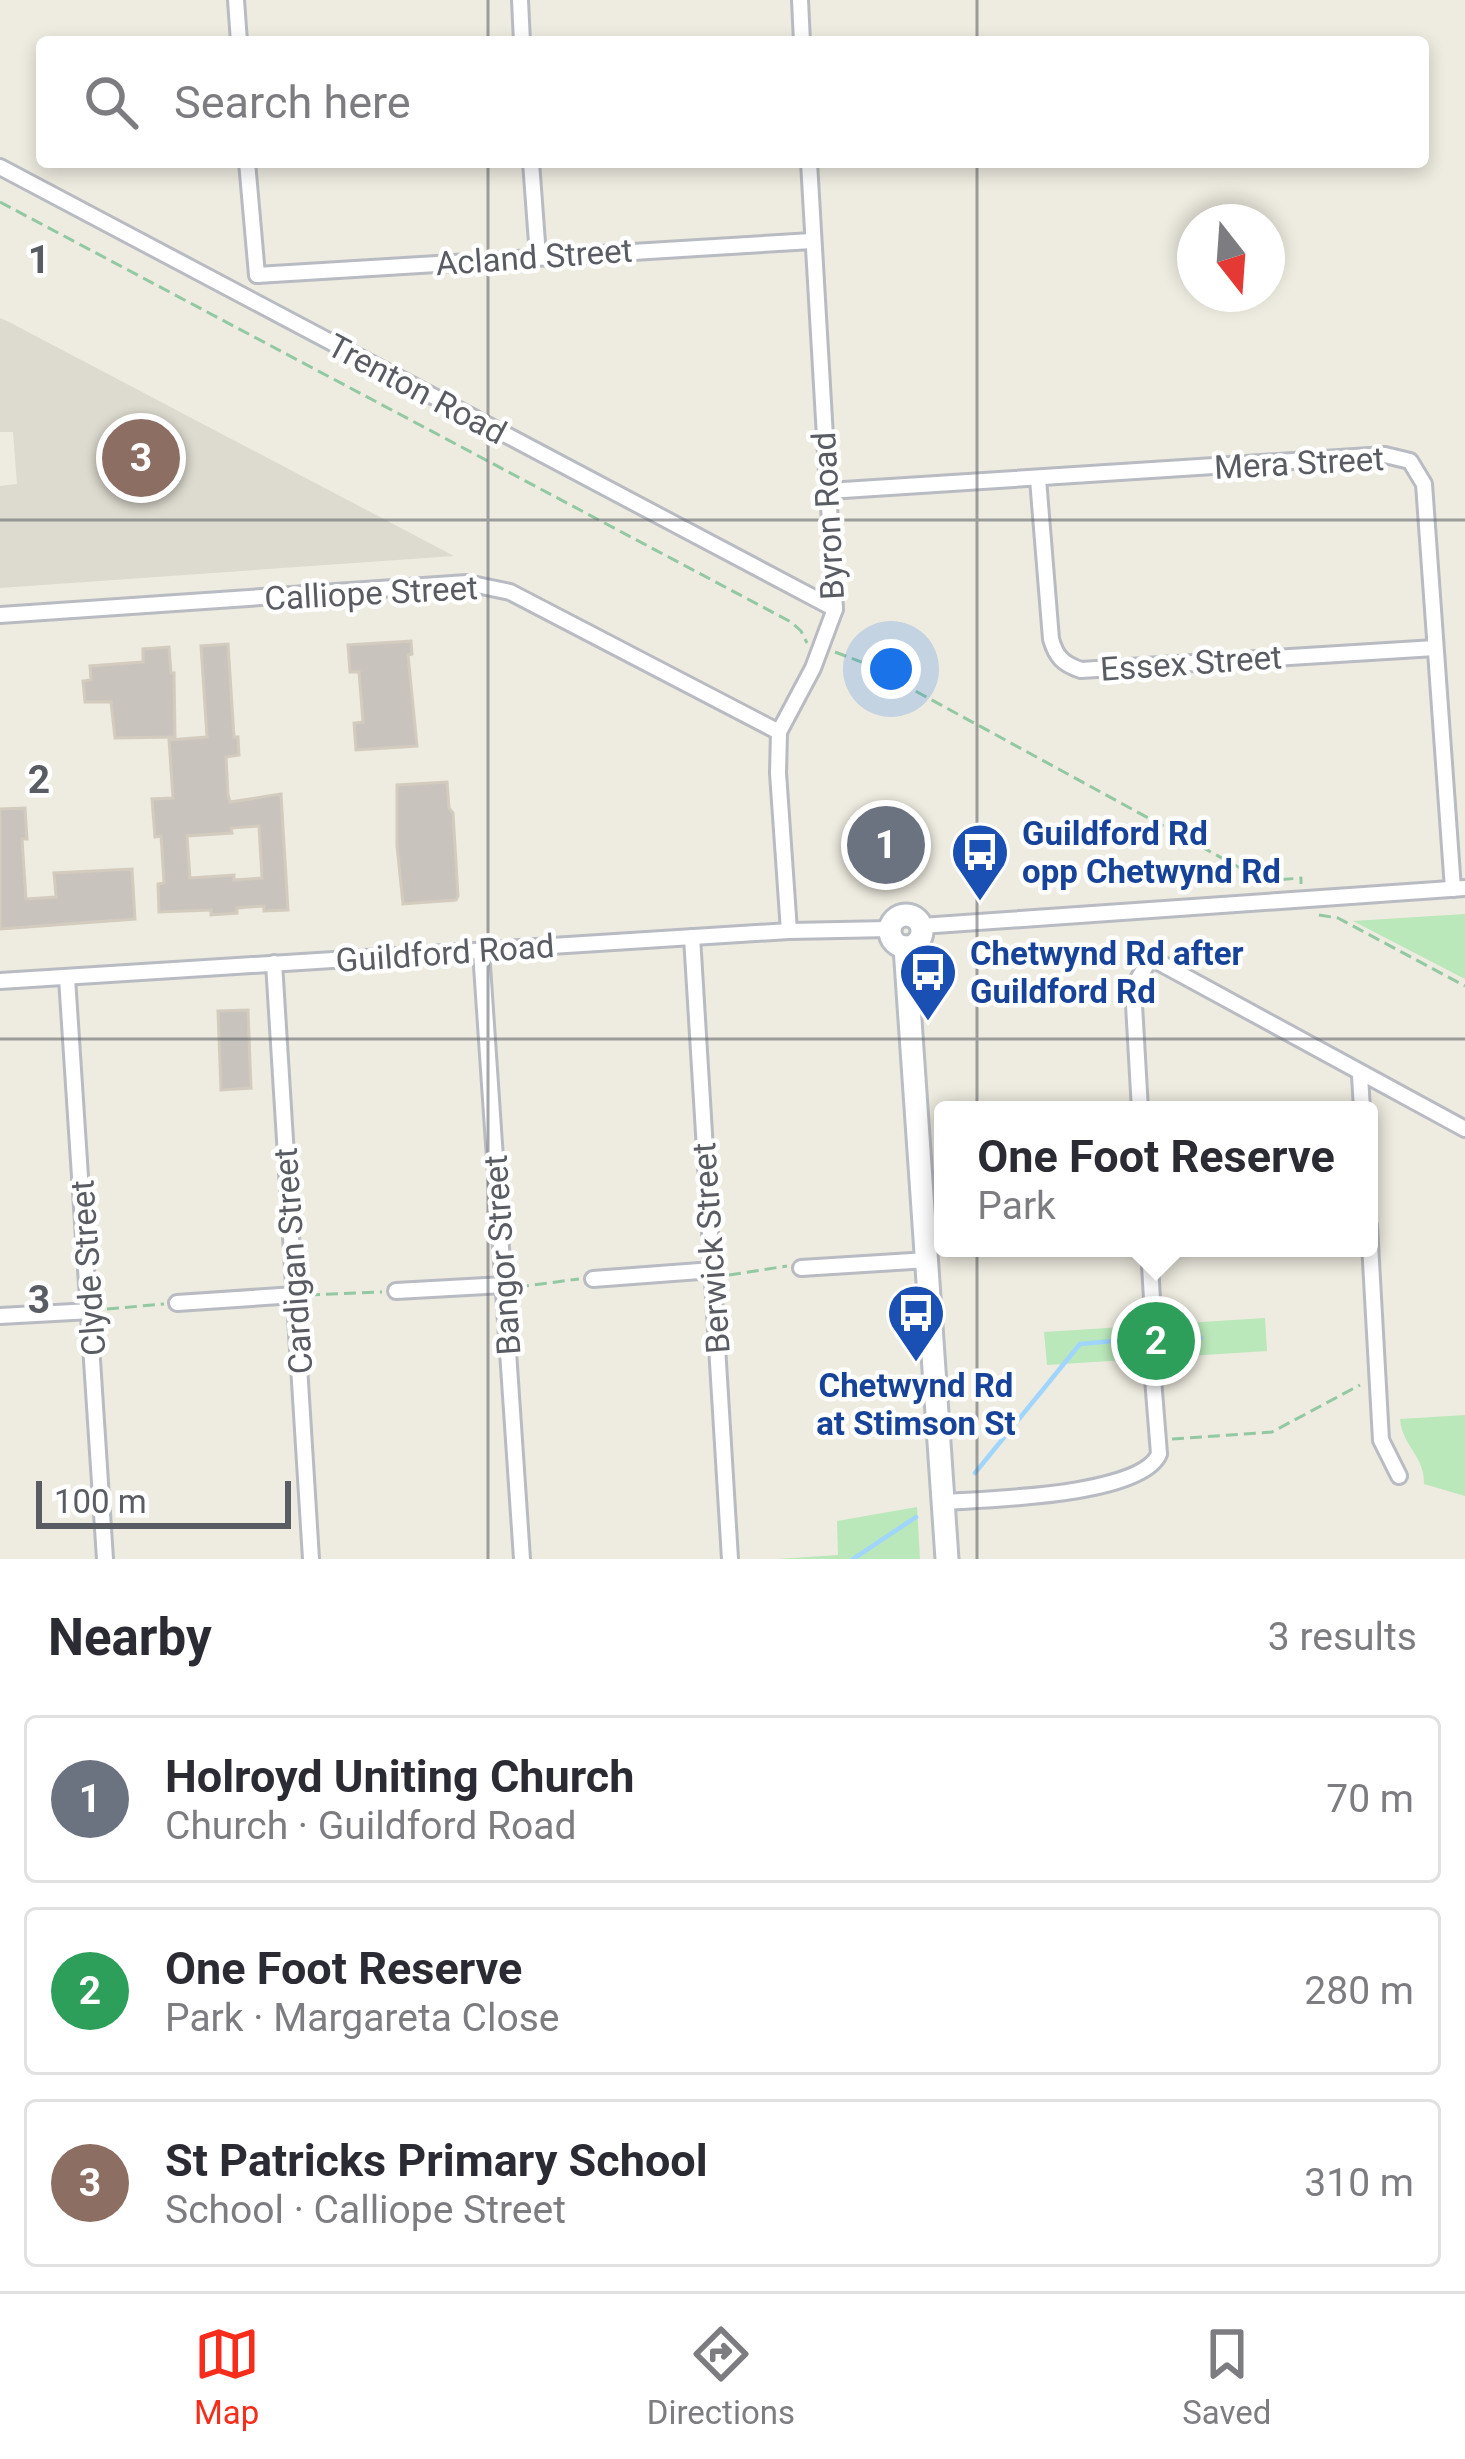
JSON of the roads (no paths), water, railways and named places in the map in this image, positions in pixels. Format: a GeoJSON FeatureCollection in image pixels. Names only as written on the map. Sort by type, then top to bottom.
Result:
{"type":"FeatureCollection","features":[{"type":"Feature","properties":{"kind":"street"},"geometry":{"type":"LineString","coordinates":[[236,0],[239,36]]}},
{"type":"Feature","properties":{"kind":"street"},"geometry":{"type":"LineString","coordinates":[[520,0],[523,36]]}},
{"type":"Feature","properties":{"kind":"street"},"geometry":{"type":"LineString","coordinates":[[800,0],[802,36]]}},
{"type":"Feature","properties":{"kind":"street","name":"Trenton Road"},"geometry":{"type":"LineString","coordinates":[[0,167],[836,609]]}},
{"type":"Feature","properties":{"kind":"street"},"geometry":{"type":"LineString","coordinates":[[242,296],[257,275],[248,168]]}},
{"type":"Feature","properties":{"kind":"street"},"geometry":{"type":"LineString","coordinates":[[531,168],[538,256]]}},
{"type":"Feature","properties":{"kind":"street","name":"Byron Road"},"geometry":{"type":"LineString","coordinates":[[789,931],[779,732],[816,661],[836,609],[809,168]]}},
{"type":"Feature","properties":{"kind":"street","name":"Acland Street"},"geometry":{"type":"LineString","coordinates":[[257,275],[812,241]]}},
{"type":"Feature","properties":{"kind":"street","name":"Mera Street"},"geometry":{"type":"LineString","coordinates":[[828,491],[1384,455],[1410,461],[1424,484],[1459,889]]}},
{"type":"Feature","properties":{"kind":"street","name":"Essex Street"},"geometry":{"type":"LineString","coordinates":[[1038,479],[1051,639],[1055,654],[1067,665],[1081,670],[1435,648]]}},
{"type":"Feature","properties":{"kind":"street","name":"Calliope Street"},"geometry":{"type":"LineString","coordinates":[[0,614],[488,585],[510,592],[779,732]]}},
{"type":"Feature","properties":{"kind":"street"},"geometry":{"type":"LineString","coordinates":[[921,926],[1459,889]]}},
{"type":"Feature","properties":{"kind":"street"},"geometry":{"type":"LineString","coordinates":[[904,915],[915,918],[921,926],[919,941],[905,947],[896,944],[890,929],[904,915]]}},
{"type":"Feature","properties":{"kind":"street","name":"Guildford Road"},"geometry":{"type":"LineString","coordinates":[[0,981],[789,931],[890,929]]}},
{"type":"Feature","properties":{"kind":"street","name":"Berwick Street"},"geometry":{"type":"LineString","coordinates":[[692,937],[730,1559]]}},
{"type":"Feature","properties":{"kind":"street"},"geometry":{"type":"LineString","coordinates":[[905,947],[947,1559]]}},
{"type":"Feature","properties":{"kind":"street","name":"Bangor Street"},"geometry":{"type":"LineString","coordinates":[[481,950],[522,1559]]}},
{"type":"Feature","properties":{"kind":"street"},"geometry":{"type":"LineString","coordinates":[[1139,1101],[1132,987],[1151,958],[1465,1129]]}},
{"type":"Feature","properties":{"kind":"street","name":"Cardigan Street"},"geometry":{"type":"LineString","coordinates":[[274,963],[311,1559]]}},
{"type":"Feature","properties":{"kind":"street","name":"Clyde Street"},"geometry":{"type":"LineString","coordinates":[[67,978],[106,1559]]}},
{"type":"Feature","properties":{"kind":"street"},"geometry":{"type":"LineString","coordinates":[[1360,1075],[1361,1101]]}},
{"type":"Feature","properties":{"kind":"street"},"geometry":{"type":"LineString","coordinates":[[1150,1257],[1153,1316]]}},
{"type":"Feature","properties":{"kind":"street"},"geometry":{"type":"LineString","coordinates":[[1371,1257],[1382,1440],[1399,1475]]}},
{"type":"Feature","properties":{"kind":"street"},"geometry":{"type":"LineString","coordinates":[[801,1268],[928,1261]]}},
{"type":"Feature","properties":{"kind":"street"},"geometry":{"type":"LineString","coordinates":[[592,1279],[712,1270]]}},
{"type":"Feature","properties":{"kind":"street"},"geometry":{"type":"LineString","coordinates":[[396,1291],[504,1285]]}},
{"type":"Feature","properties":{"kind":"street"},"geometry":{"type":"LineString","coordinates":[[177,1303],[295,1295]]}},
{"type":"Feature","properties":{"kind":"street"},"geometry":{"type":"LineString","coordinates":[[0,1316],[91,1311]]}},
{"type":"Feature","properties":{"kind":"street"},"geometry":{"type":"LineString","coordinates":[[944,1502],[1080,1489],[1154,1466],[1159,1454],[1152,1366]]}},
{"type":"Feature","properties":{"kind":"waterway"},"geometry":{"type":"LineString","coordinates":[[975,1473],[1080,1344],[1188,1334],[1201,1338]]}},
{"type":"Feature","properties":{"kind":"waterway"},"geometry":{"type":"LineString","coordinates":[[853,1559],[916,1517]]}},
{"type":"Feature","properties":{"kind":"place","name":"St Patricks Primary School"},"geometry":{"type":"Point","coordinates":[141,458]}},
{"type":"Feature","properties":{"kind":"place","name":"Holroyd Uniting Church"},"geometry":{"type":"Point","coordinates":[886,845]}},
{"type":"Feature","properties":{"kind":"place","name":"Guildford Rd opp Chetwynd Rd"},"geometry":{"type":"Point","coordinates":[980,903]}},
{"type":"Feature","properties":{"kind":"place","name":"Chetwynd Rd after Guildford Rd"},"geometry":{"type":"Point","coordinates":[928,1023]}},
{"type":"Feature","properties":{"kind":"place","name":"One Foot Reserve"},"geometry":{"type":"Point","coordinates":[1156,1341]}},
{"type":"Feature","properties":{"kind":"place","name":"Chetwynd Rd at Stimson St"},"geometry":{"type":"Point","coordinates":[916,1364]}}]}
